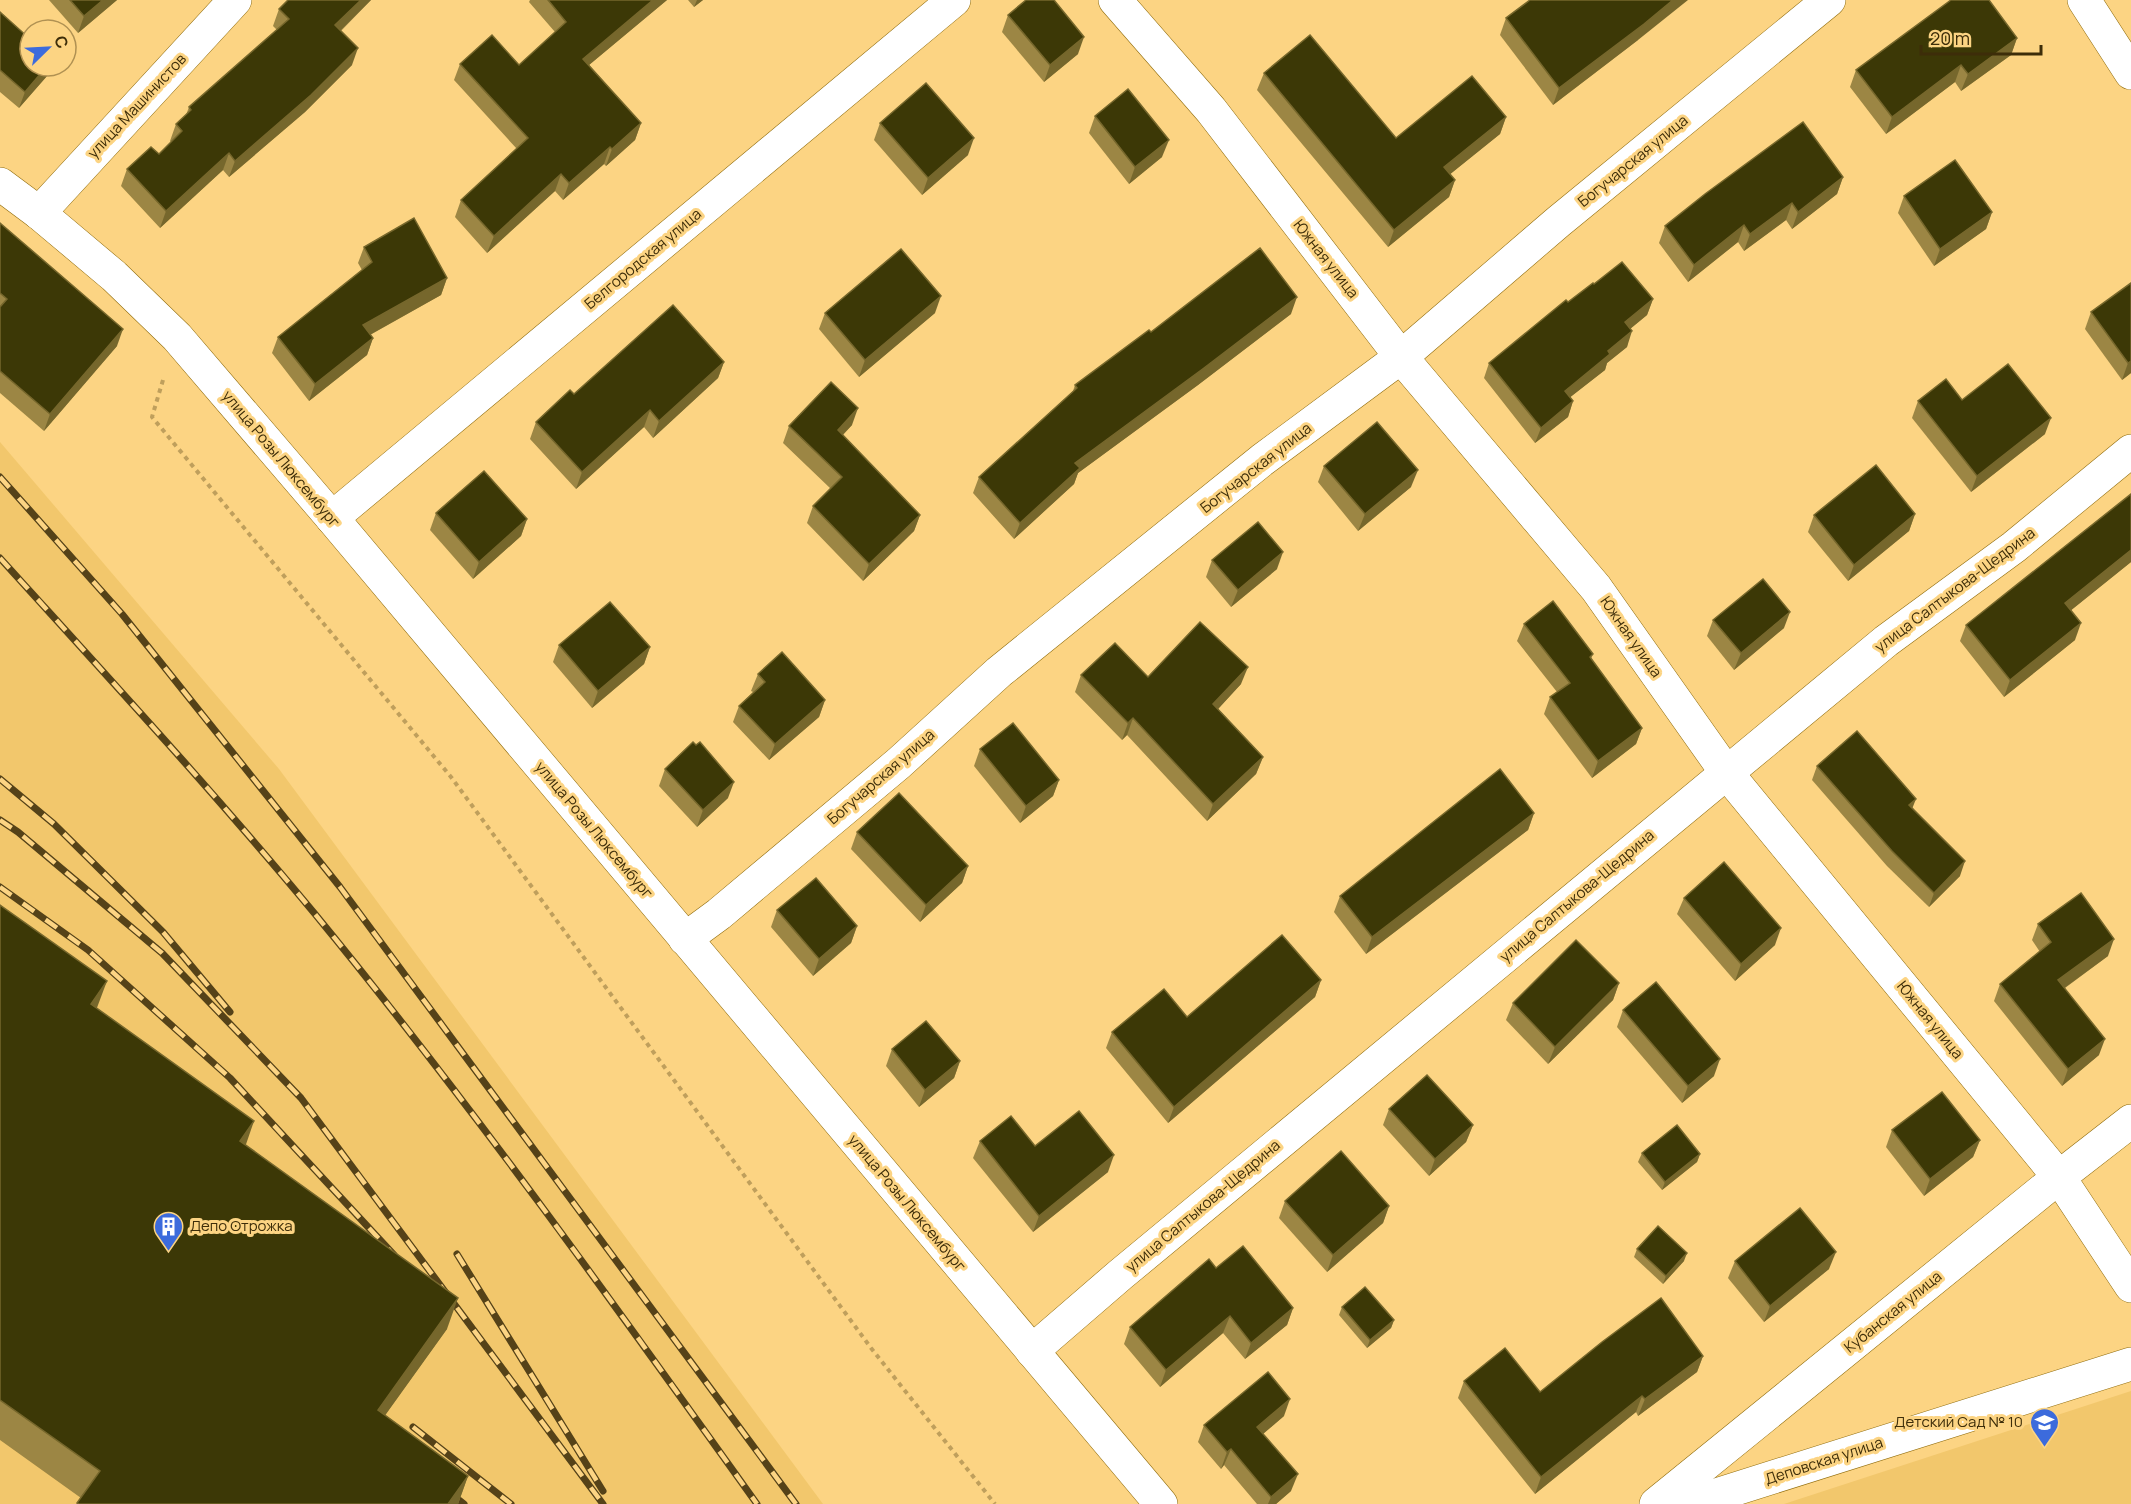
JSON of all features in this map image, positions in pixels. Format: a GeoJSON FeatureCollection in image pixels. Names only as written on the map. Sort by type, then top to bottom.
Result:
{"type":"FeatureCollection","features":[{"type":"Feature","properties":{"kind":"street","name":"улица Машинистов"},"geometry":{"type":"LineString","coordinates":[[39,213],[235,0]]}},
{"type":"Feature","properties":{"kind":"street","name":"Белгородская улица"},"geometry":{"type":"LineString","coordinates":[[332,518],[954,0]]}},
{"type":"Feature","properties":{"kind":"street","name":"Южная улица"},"geometry":{"type":"LineString","coordinates":[[1115,0],[1210,110],[1401,357],[1596,588],[1726,772],[2059,1177],[2131,1286]]}},
{"type":"Feature","properties":{"kind":"street","name":"Богучарская улица"},"geometry":{"type":"LineString","coordinates":[[685,939],[719,914],[899,763],[999,672],[1262,460],[1401,357],[1558,222],[1829,0]]}},
{"type":"Feature","properties":{"kind":"street"},"geometry":{"type":"LineString","coordinates":[[2084,0],[2131,73]]}},
{"type":"Feature","properties":{"kind":"street","name":"улица Розы Люксембург"},"geometry":{"type":"LineString","coordinates":[[0,184],[39,213],[114,276],[177,337],[332,518],[1161,1504]]}},
{"type":"Feature","properties":{"kind":"street","name":"улица Салтыкова-Щедрина"},"geometry":{"type":"LineString","coordinates":[[1032,1352],[1120,1275],[1726,772],[1886,641],[2014,547],[2131,451]]}},
{"type":"Feature","properties":{"kind":"street","name":"Кубанская улица"},"geometry":{"type":"LineString","coordinates":[[1656,1504],[2131,1121]]}},
{"type":"Feature","properties":{"kind":"street","name":"Деповская улица"},"geometry":{"type":"LineString","coordinates":[[1688,1504],[2131,1364]]}},
{"type":"Feature","properties":{"kind":"path"},"geometry":{"type":"LineString","coordinates":[[177,337],[152,417],[450,777],[872,1348],[995,1504]]}},
{"type":"Feature","properties":{"kind":"shaded area"},"geometry":{"type":"Polygon","coordinates":[[[0,442],[279,769],[823,1504],[0,1504],[0,442]]]}},
{"type":"Feature","properties":{"kind":"shaded area","name":"Детский Сад № 10"},"geometry":{"type":"Polygon","coordinates":[[[2131,1391],[2131,1504],[1784,1504],[2131,1391]]]}},
{"type":"Feature","properties":{"kind":"building"},"geometry":{"type":"Polygon","coordinates":[[[70,0],[103,0],[84,16],[70,0]]]}},
{"type":"Feature","properties":{"kind":"building"},"geometry":{"type":"Polygon","coordinates":[[[288,0],[361,0],[335,25],[358,48],[311,95],[235,161],[229,153],[166,211],[127,169],[151,147],[159,154],[182,131],[176,124],[191,110],[189,107],[289,19],[279,9],[288,0]]]}},
{"type":"Feature","properties":{"kind":"building"},"geometry":{"type":"Polygon","coordinates":[[[548,0],[653,0],[583,59],[641,123],[569,183],[561,174],[494,236],[461,200],[528,138],[460,64],[492,35],[519,65],[566,22],[548,0]]]}},
{"type":"Feature","properties":{"kind":"building"},"geometry":{"type":"Polygon","coordinates":[[[1026,0],[1054,0],[1084,37],[1050,65],[1008,15],[1026,0]]]}},
{"type":"Feature","properties":{"kind":"building"},"geometry":{"type":"Polygon","coordinates":[[[1530,0],[1673,0],[1559,88],[1506,18],[1530,0]]]}},
{"type":"Feature","properties":{"kind":"building"},"geometry":{"type":"Polygon","coordinates":[[[1951,0],[1989,0],[2017,38],[1968,74],[1961,65],[1892,117],[1856,70],[1951,0]]]}},
{"type":"Feature","properties":{"kind":"building"},"geometry":{"type":"Polygon","coordinates":[[[0,12],[18,28],[18,78],[37,78],[25,92],[0,70],[0,12]]]}},
{"type":"Feature","properties":{"kind":"building"},"geometry":{"type":"Polygon","coordinates":[[[1310,35],[1396,138],[1472,76],[1506,117],[1444,167],[1455,180],[1394,230],[1264,73],[1310,35]]]}},
{"type":"Feature","properties":{"kind":"building"},"geometry":{"type":"Polygon","coordinates":[[[926,83],[974,138],[928,178],[880,123],[926,83]]]}},
{"type":"Feature","properties":{"kind":"building"},"geometry":{"type":"Polygon","coordinates":[[[1128,89],[1169,140],[1135,167],[1095,116],[1128,89]]]}},
{"type":"Feature","properties":{"kind":"building"},"geometry":{"type":"Polygon","coordinates":[[[1803,122],[1843,177],[1798,212],[1792,203],[1750,234],[1744,225],[1694,265],[1665,226],[1803,122]]]}},
{"type":"Feature","properties":{"kind":"building"},"geometry":{"type":"Polygon","coordinates":[[[1955,160],[1992,212],[1940,249],[1904,196],[1955,160]]]}},
{"type":"Feature","properties":{"kind":"building"},"geometry":{"type":"Polygon","coordinates":[[[414,218],[447,278],[363,325],[373,338],[315,384],[278,337],[372,262],[364,247],[414,218]]]}},
{"type":"Feature","properties":{"kind":"building"},"geometry":{"type":"Polygon","coordinates":[[[0,223],[123,329],[50,414],[0,371],[0,307],[7,299],[0,293],[0,223]]]}},
{"type":"Feature","properties":{"kind":"building"},"geometry":{"type":"Polygon","coordinates":[[[1260,248],[1297,297],[1075,463],[1080,468],[1020,523],[979,477],[1077,388],[1075,385],[1149,330],[1151,332],[1260,248]]]}},
{"type":"Feature","properties":{"kind":"building"},"geometry":{"type":"Polygon","coordinates":[[[901,249],[941,296],[865,360],[825,313],[901,249]]]}},
{"type":"Feature","properties":{"kind":"building"},"geometry":{"type":"Polygon","coordinates":[[[1622,262],[1653,299],[1625,322],[1632,331],[1608,351],[1610,354],[1565,391],[1573,401],[1541,428],[1489,363],[1566,300],[1568,302],[1622,262]]]}},
{"type":"Feature","properties":{"kind":"building"},"geometry":{"type":"Polygon","coordinates":[[[2131,283],[2131,361],[2128,363],[2091,312],[2131,283]]]}},
{"type":"Feature","properties":{"kind":"building"},"geometry":{"type":"Polygon","coordinates":[[[673,305],[724,362],[659,421],[650,410],[582,472],[536,422],[570,390],[574,394],[673,305]]]}},
{"type":"Feature","properties":{"kind":"building"},"geometry":{"type":"Polygon","coordinates":[[[2008,364],[2051,418],[1977,476],[1918,401],[1946,379],[1962,400],[2008,364]]]}},
{"type":"Feature","properties":{"kind":"building"},"geometry":{"type":"Polygon","coordinates":[[[831,382],[858,408],[838,430],[920,515],[869,564],[813,506],[842,477],[789,426],[831,382]]]}},
{"type":"Feature","properties":{"kind":"building"},"geometry":{"type":"Polygon","coordinates":[[[1377,422],[1418,470],[1365,514],[1324,466],[1377,422]]]}},
{"type":"Feature","properties":{"kind":"building"},"geometry":{"type":"Polygon","coordinates":[[[1876,465],[1915,514],[1854,565],[1814,515],[1876,465]]]}},
{"type":"Feature","properties":{"kind":"building"},"geometry":{"type":"Polygon","coordinates":[[[484,471],[527,519],[479,562],[436,513],[484,471]]]}},
{"type":"Feature","properties":{"kind":"building"},"geometry":{"type":"Polygon","coordinates":[[[2131,494],[2131,550],[2065,603],[2081,623],[2010,680],[1966,625],[2131,494]]]}},
{"type":"Feature","properties":{"kind":"building"},"geometry":{"type":"Polygon","coordinates":[[[1258,522],[1283,552],[1238,590],[1212,560],[1258,522]]]}},
{"type":"Feature","properties":{"kind":"building"},"geometry":{"type":"Polygon","coordinates":[[[1763,579],[1790,612],[1741,653],[1713,620],[1763,579]]]}},
{"type":"Feature","properties":{"kind":"building"},"geometry":{"type":"Polygon","coordinates":[[[1553,601],[1593,654],[1590,657],[1642,728],[1598,761],[1550,697],[1570,683],[1524,624],[1553,601]]]}},
{"type":"Feature","properties":{"kind":"building"},"geometry":{"type":"Polygon","coordinates":[[[610,602],[650,647],[598,691],[559,645],[610,602]]]}},
{"type":"Feature","properties":{"kind":"building"},"geometry":{"type":"Polygon","coordinates":[[[1200,622],[1248,667],[1213,704],[1263,757],[1213,804],[1133,718],[1128,723],[1081,675],[1115,643],[1148,677],[1200,622]]]}},
{"type":"Feature","properties":{"kind":"building"},"geometry":{"type":"Polygon","coordinates":[[[782,652],[825,700],[775,744],[739,706],[765,682],[758,674],[782,652]]]}},
{"type":"Feature","properties":{"kind":"building"},"geometry":{"type":"Polygon","coordinates":[[[1013,723],[1059,780],[1026,806],[980,749],[1013,723]]]}},
{"type":"Feature","properties":{"kind":"building"},"geometry":{"type":"Polygon","coordinates":[[[1857,731],[1916,799],[1909,805],[1965,861],[1934,893],[1892,851],[1817,766],[1857,731]]]}},
{"type":"Feature","properties":{"kind":"building"},"geometry":{"type":"Polygon","coordinates":[[[693,742],[696,745],[700,742],[734,782],[703,810],[665,769],[693,742]]]}},
{"type":"Feature","properties":{"kind":"building"},"geometry":{"type":"Polygon","coordinates":[[[1500,769],[1534,813],[1372,937],[1340,896],[1500,769]]]}},
{"type":"Feature","properties":{"kind":"building"},"geometry":{"type":"Polygon","coordinates":[[[899,793],[968,866],[926,905],[857,832],[899,793]]]}},
{"type":"Feature","properties":{"kind":"building"},"geometry":{"type":"Polygon","coordinates":[[[1724,862],[1781,928],[1741,964],[1684,898],[1724,862]]]}},
{"type":"Feature","properties":{"kind":"building"},"geometry":{"type":"Polygon","coordinates":[[[816,878],[857,926],[819,959],[777,910],[816,878]]]}},
{"type":"Feature","properties":{"kind":"building"},"geometry":{"type":"Polygon","coordinates":[[[2081,893],[2114,939],[2058,980],[2105,1039],[2068,1069],[2000,984],[2051,942],[2038,924],[2081,893]]]}},
{"type":"Feature","properties":{"kind":"building","name":"Депо Отрожка"},"geometry":{"type":"Polygon","coordinates":[[[0,905],[107,981],[91,1004],[254,1121],[240,1141],[458,1298],[378,1410],[468,1476],[448,1504],[77,1503],[100,1471],[0,1400],[0,905]]]}},
{"type":"Feature","properties":{"kind":"building"},"geometry":{"type":"Polygon","coordinates":[[[1282,935],[1321,980],[1174,1107],[1112,1032],[1164,989],[1187,1017],[1282,935]]]}},
{"type":"Feature","properties":{"kind":"building"},"geometry":{"type":"Polygon","coordinates":[[[1576,940],[1619,983],[1555,1047],[1513,1003],[1576,940]]]}},
{"type":"Feature","properties":{"kind":"building"},"geometry":{"type":"Polygon","coordinates":[[[1656,982],[1720,1059],[1688,1086],[1623,1010],[1656,982]]]}},
{"type":"Feature","properties":{"kind":"building"},"geometry":{"type":"Polygon","coordinates":[[[926,1021],[960,1061],[925,1090],[892,1049],[926,1021]]]}},
{"type":"Feature","properties":{"kind":"building"},"geometry":{"type":"Polygon","coordinates":[[[1427,1075],[1473,1125],[1435,1159],[1389,1109],[1427,1075]]]}},
{"type":"Feature","properties":{"kind":"building"},"geometry":{"type":"Polygon","coordinates":[[[1942,1092],[1980,1140],[1930,1179],[1892,1130],[1942,1092]]]}},
{"type":"Feature","properties":{"kind":"building"},"geometry":{"type":"Polygon","coordinates":[[[1079,1111],[1114,1155],[1039,1216],[980,1141],[1011,1116],[1035,1146],[1079,1111]]]}},
{"type":"Feature","properties":{"kind":"building"},"geometry":{"type":"Polygon","coordinates":[[[1677,1125],[1700,1154],[1665,1182],[1642,1153],[1677,1125]]]}},
{"type":"Feature","properties":{"kind":"building"},"geometry":{"type":"Polygon","coordinates":[[[1341,1151],[1389,1206],[1333,1255],[1285,1201],[1341,1151]]]}},
{"type":"Feature","properties":{"kind":"building"},"geometry":{"type":"Polygon","coordinates":[[[1800,1208],[1836,1252],[1770,1306],[1735,1261],[1800,1208]]]}},
{"type":"Feature","properties":{"kind":"building"},"geometry":{"type":"Polygon","coordinates":[[[1658,1226],[1687,1253],[1666,1276],[1637,1249],[1658,1226]]]}},
{"type":"Feature","properties":{"kind":"building"},"geometry":{"type":"Polygon","coordinates":[[[1243,1246],[1293,1308],[1251,1343],[1230,1316],[1166,1370],[1130,1327],[1209,1259],[1216,1268],[1243,1246]]]}},
{"type":"Feature","properties":{"kind":"building"},"geometry":{"type":"Polygon","coordinates":[[[1365,1287],[1394,1320],[1370,1340],[1342,1307],[1365,1287]]]}},
{"type":"Feature","properties":{"kind":"building"},"geometry":{"type":"Polygon","coordinates":[[[1661,1298],[1703,1356],[1645,1399],[1642,1396],[1541,1477],[1464,1381],[1505,1348],[1540,1392],[1661,1298]]]}},
{"type":"Feature","properties":{"kind":"building"},"geometry":{"type":"Polygon","coordinates":[[[1268,1372],[1290,1399],[1257,1427],[1298,1474],[1271,1497],[1231,1449],[1227,1452],[1204,1425],[1268,1372]]]}},
{"type":"Feature","properties":{"kind":"railway"},"geometry":{"type":"LineString","coordinates":[[0,477],[122,614],[340,887],[796,1504]]}},
{"type":"Feature","properties":{"kind":"railway"},"geometry":{"type":"LineString","coordinates":[[0,558],[238,823],[373,986],[541,1205],[757,1504]]}},
{"type":"Feature","properties":{"kind":"railway"},"geometry":{"type":"LineString","coordinates":[[0,779],[54,824],[163,932],[230,1012]]}},
{"type":"Feature","properties":{"kind":"railway"},"geometry":{"type":"LineString","coordinates":[[0,820],[18,832],[162,953],[301,1098],[603,1504]]}},
{"type":"Feature","properties":{"kind":"railway"},"geometry":{"type":"LineString","coordinates":[[0,887],[88,950],[230,1078],[394,1255]]}},
{"type":"Feature","properties":{"kind":"railway"},"geometry":{"type":"LineString","coordinates":[[457,1254],[603,1491]]}},
{"type":"Feature","properties":{"kind":"railway"},"geometry":{"type":"LineString","coordinates":[[413,1427],[511,1504]]}},
{"type":"Feature","properties":{"kind":"railway"},"geometry":{"type":"LineString","coordinates":[[445,1489],[464,1504]]}},
{"type":"Feature","properties":{"kind":"place","name":"Депо Отрожка"},"geometry":{"type":"Point","coordinates":[169,1252]}},
{"type":"Feature","properties":{"kind":"place","name":"Детский Сад № 10"},"geometry":{"type":"Point","coordinates":[2044,1448]}}]}
